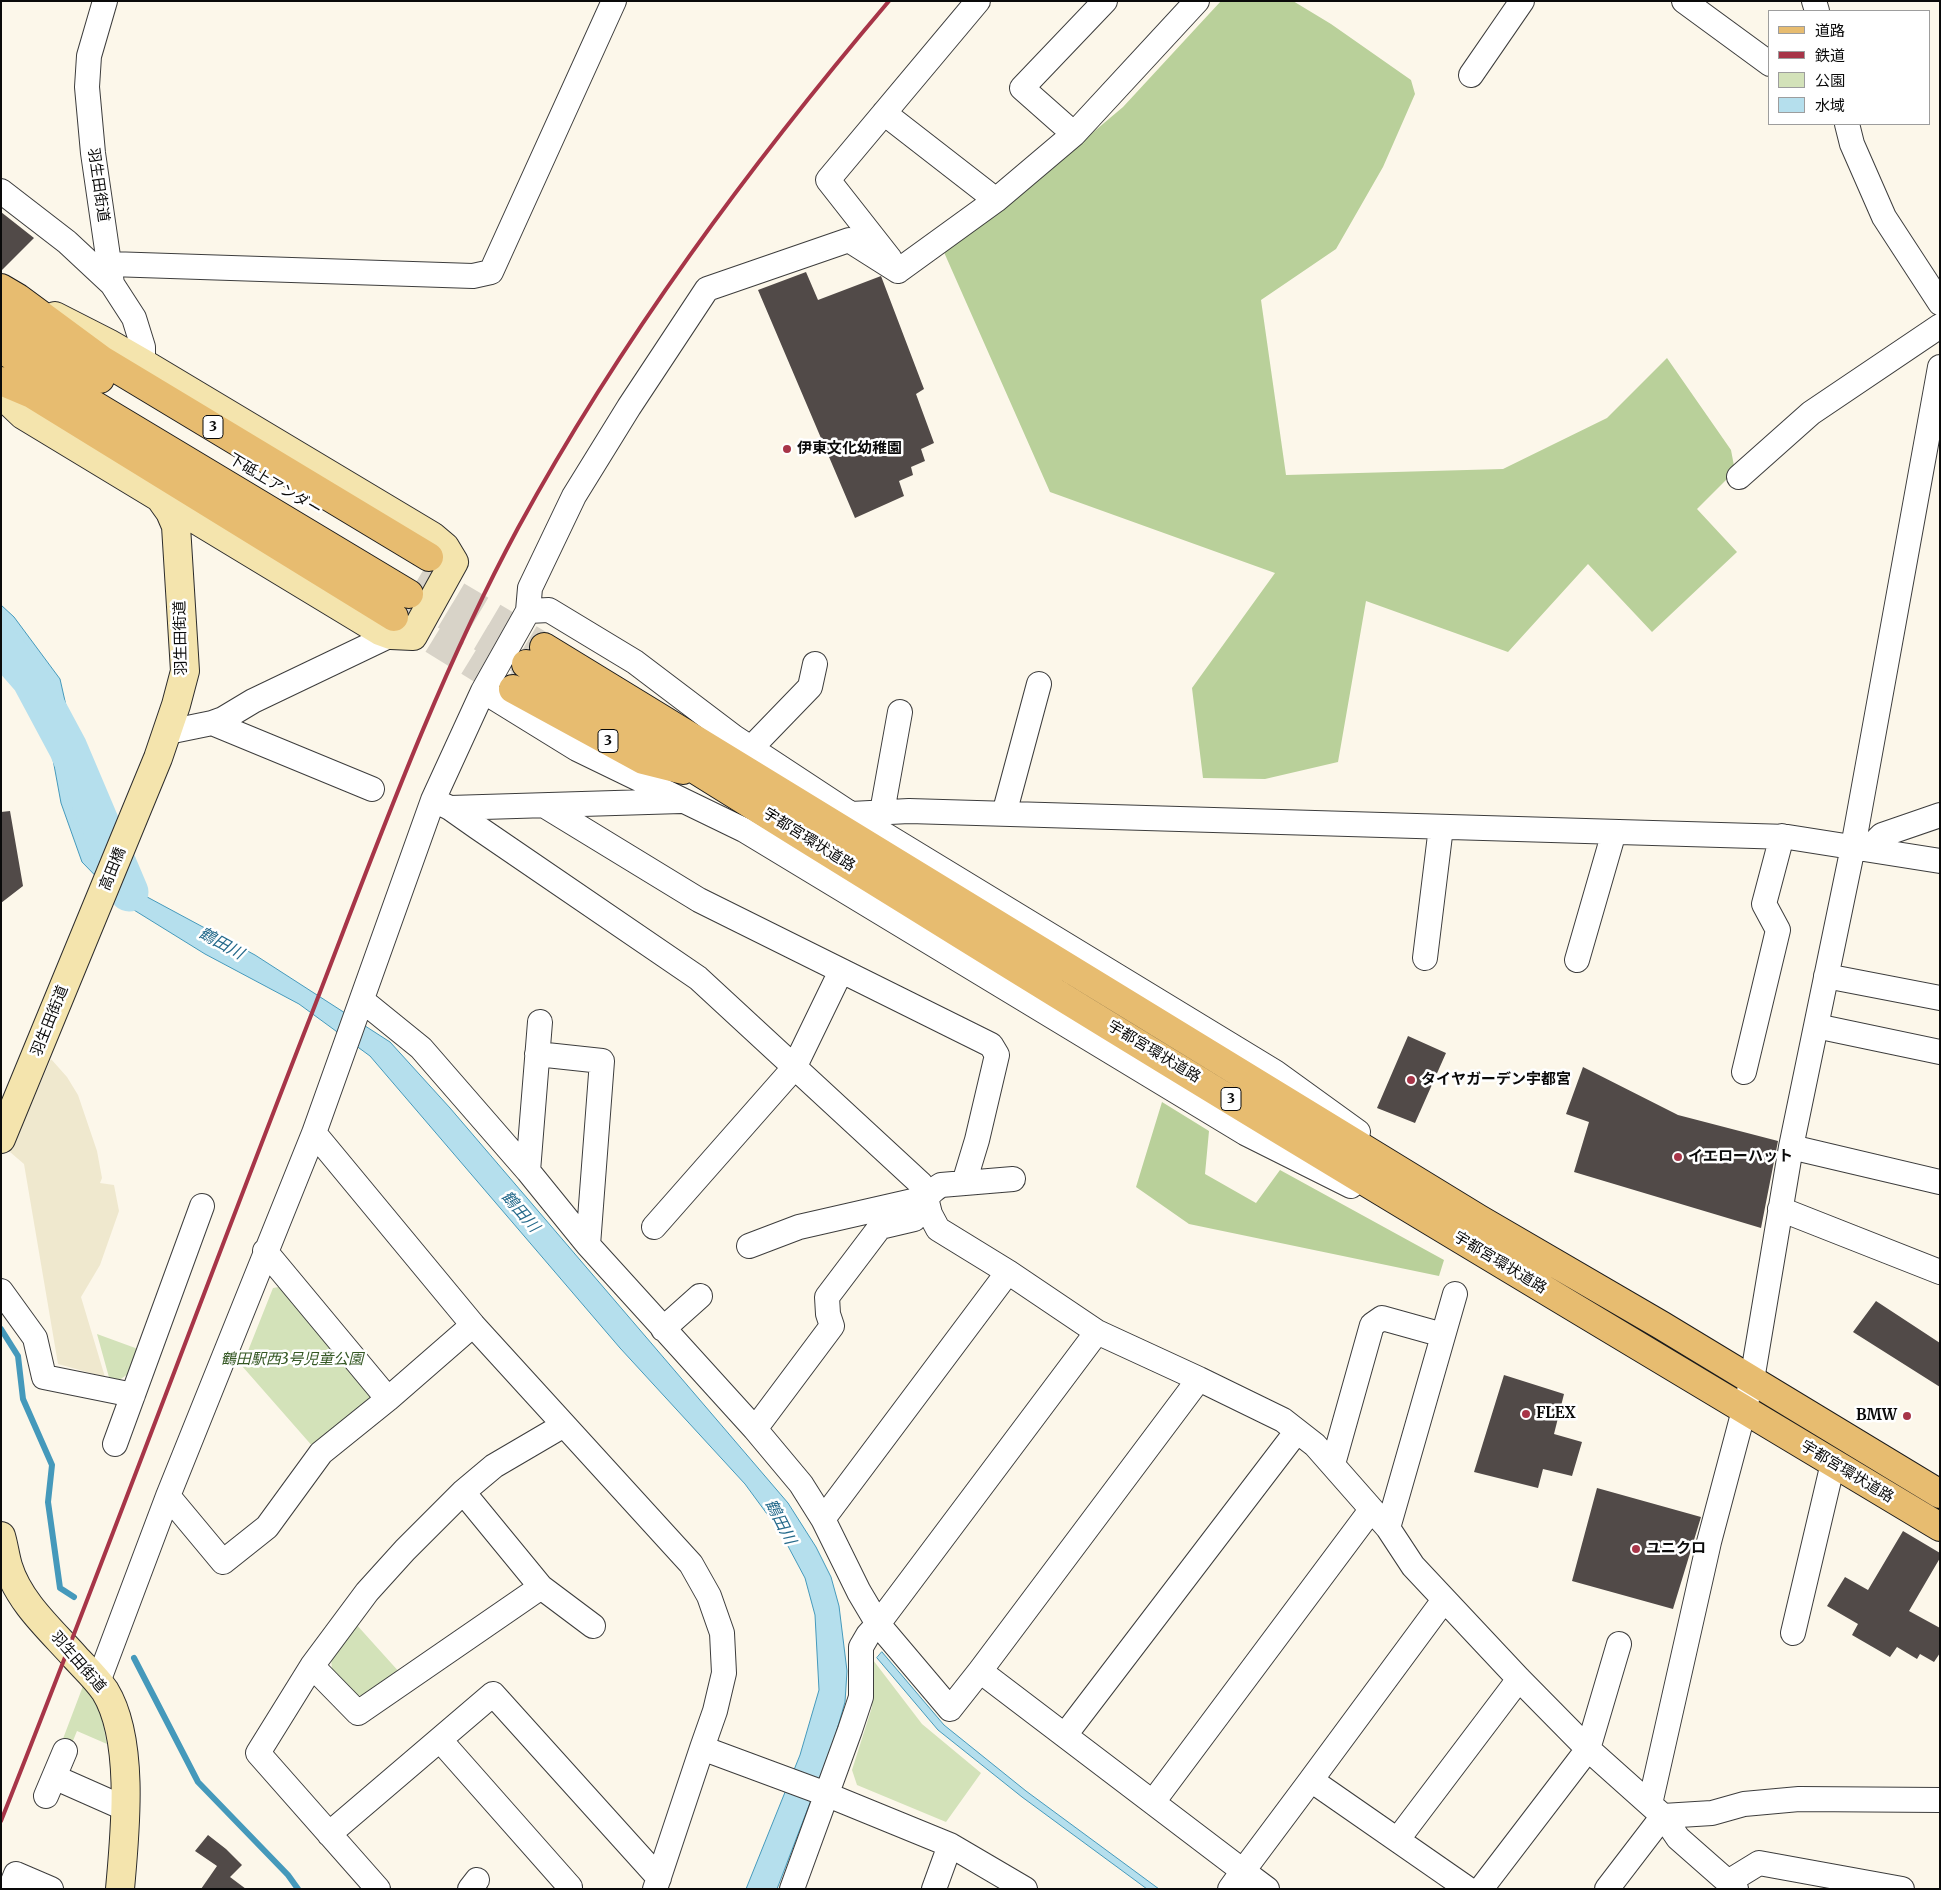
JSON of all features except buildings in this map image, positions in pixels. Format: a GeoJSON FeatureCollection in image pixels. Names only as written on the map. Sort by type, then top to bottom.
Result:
{"type":"FeatureCollection","features":[{"type":"Feature","properties":{"kind":"main road"},"geometry":{"type":"LineString","coordinates":[[1,381],[32,394],[392,626],[413,636],[454,562],[445,547],[432,536],[108,342],[7,301]]}},
{"type":"Feature","properties":{"kind":"main road","name":"下砥上アンダー"},"geometry":{"type":"LineString","coordinates":[[1,349],[420,575],[102,360],[7,301]]}},
{"type":"Feature","properties":{"kind":"main road"},"geometry":{"type":"LineString","coordinates":[[1,394],[23,415],[380,631],[392,626]]}},
{"type":"Feature","properties":{"kind":"main road","name":"羽生田街道"},"geometry":{"type":"LineString","coordinates":[[127,835],[168,732],[185,671],[176,526],[170,512],[159,497]]}},
{"type":"Feature","properties":{"kind":"main road","name":"宇都宮環状道路"},"geometry":{"type":"LineString","coordinates":[[1940,1494],[1752,1380],[714,766],[676,711],[540,647],[915,906],[1466,1243],[1940,1528]]}},
{"type":"Feature","properties":{"kind":"main road","name":"3"},"geometry":{"type":"LineString","coordinates":[[512,689],[644,760],[714,766]]}},
{"type":"Feature","properties":{"kind":"main road","name":"高田橋"},"geometry":{"type":"LineString","coordinates":[[99,904],[127,835]]}},
{"type":"Feature","properties":{"kind":"main road","name":"羽生田街道"},"geometry":{"type":"LineString","coordinates":[[1,1139],[99,904]]}},
{"type":"Feature","properties":{"kind":"main road","name":"羽生田街道"},"geometry":{"type":"LineString","coordinates":[[1,1536],[5,1575],[32,1609],[98,1682],[110,1701],[119,1732],[125,1773],[120,1889]]}},
{"type":"Feature","properties":{"kind":"street","name":"羽生田街道"},"geometry":{"type":"LineString","coordinates":[[105,1],[89,56],[87,87],[93,153],[111,274],[134,318],[143,347],[143,363]]}},
{"type":"Feature","properties":{"kind":"street"},"geometry":{"type":"LineString","coordinates":[[1,191],[111,274],[473,276],[492,272],[614,1]]}},
{"type":"Feature","properties":{"kind":"street"},"geometry":{"type":"LineString","coordinates":[[898,271],[828,180],[978,1]]}},
{"type":"Feature","properties":{"kind":"street"},"geometry":{"type":"LineString","coordinates":[[1074,134],[1022,88],[1105,1]]}},
{"type":"Feature","properties":{"kind":"street"},"geometry":{"type":"LineString","coordinates":[[898,271],[996,200],[1074,134],[1197,1]]}},
{"type":"Feature","properties":{"kind":"street"},"geometry":{"type":"LineString","coordinates":[[1471,75],[1522,1]]}},
{"type":"Feature","properties":{"kind":"street"},"geometry":{"type":"LineString","coordinates":[[1684,1],[1768,63]]}},
{"type":"Feature","properties":{"kind":"street"},"geometry":{"type":"LineString","coordinates":[[884,113],[996,200]]}},
{"type":"Feature","properties":{"kind":"street"},"geometry":{"type":"LineString","coordinates":[[1847,125],[1852,144],[1884,217],[1940,303]]}},
{"type":"Feature","properties":{"kind":"street"},"geometry":{"type":"LineString","coordinates":[[98,1682],[168,1496],[314,1133],[360,1007],[442,804],[483,691],[528,610],[530,588],[574,496],[629,407],[707,288],[849,240],[898,271]]}},
{"type":"Feature","properties":{"kind":"street"},"geometry":{"type":"LineString","coordinates":[[1739,477],[1811,413],[1940,326]]}},
{"type":"Feature","properties":{"kind":"street"},"geometry":{"type":"LineString","coordinates":[[1607,1889],[1657,1810],[1709,1542],[1752,1380],[1791,1147],[1826,976],[1861,847],[1940,367]]}},
{"type":"Feature","properties":{"kind":"street"},"geometry":{"type":"LineString","coordinates":[[528,610],[549,610],[635,662],[751,748],[851,814],[1275,1072],[1479,1219]]}},
{"type":"Feature","properties":{"kind":"street"},"geometry":{"type":"LineString","coordinates":[[168,732],[223,719],[392,626]]}},
{"type":"Feature","properties":{"kind":"street"},"geometry":{"type":"LineString","coordinates":[[751,748],[810,687],[815,664]]}},
{"type":"Feature","properties":{"kind":"street"},"geometry":{"type":"LineString","coordinates":[[1004,814],[1039,684]]}},
{"type":"Feature","properties":{"kind":"street"},"geometry":{"type":"LineString","coordinates":[[483,691],[577,749],[744,830],[1245,1133],[1466,1243]]}},
{"type":"Feature","properties":{"kind":"street"},"geometry":{"type":"LineString","coordinates":[[882,812],[900,712]]}},
{"type":"Feature","properties":{"kind":"street"},"geometry":{"type":"LineString","coordinates":[[212,723],[372,789]]}},
{"type":"Feature","properties":{"kind":"street"},"geometry":{"type":"LineString","coordinates":[[442,804],[545,806],[683,801]]}},
{"type":"Feature","properties":{"kind":"street"},"geometry":{"type":"LineString","coordinates":[[442,804],[698,978],[921,1184],[930,1214],[938,1229],[1008,1272],[1096,1332],[1283,1420],[1297,1431],[1333,1464],[1388,1528],[1414,1566],[1519,1679],[1588,1748],[1657,1810],[1678,1838],[1732,1885],[1759,1863],[1902,1889]]}},
{"type":"Feature","properties":{"kind":"street"},"geometry":{"type":"LineString","coordinates":[[545,806],[699,900],[991,1045],[997,1056],[977,1140],[964,1183]]}},
{"type":"Feature","properties":{"kind":"street"},"geometry":{"type":"LineString","coordinates":[[851,814],[909,811],[1782,836],[1940,861]]}},
{"type":"Feature","properties":{"kind":"street"},"geometry":{"type":"LineString","coordinates":[[1861,847],[1882,835],[1940,815]]}},
{"type":"Feature","properties":{"kind":"street"},"geometry":{"type":"LineString","coordinates":[[1425,958],[1441,826]]}},
{"type":"Feature","properties":{"kind":"street"},"geometry":{"type":"LineString","coordinates":[[1577,960],[1614,832]]}},
{"type":"Feature","properties":{"kind":"street"},"geometry":{"type":"LineString","coordinates":[[1744,1072],[1778,930],[1764,904],[1782,836]]}},
{"type":"Feature","properties":{"kind":"street"},"geometry":{"type":"LineString","coordinates":[[654,1227],[794,1068],[841,971]]}},
{"type":"Feature","properties":{"kind":"street"},"geometry":{"type":"LineString","coordinates":[[1826,976],[1940,998]]}},
{"type":"Feature","properties":{"kind":"street"},"geometry":{"type":"LineString","coordinates":[[360,1007],[422,1048],[528,1171],[588,1246],[755,1430],[800,1484],[823,1519],[878,1624],[950,1709],[1199,1379]]}},
{"type":"Feature","properties":{"kind":"street"},"geometry":{"type":"LineString","coordinates":[[528,1171],[540,1022]]}},
{"type":"Feature","properties":{"kind":"street"},"geometry":{"type":"LineString","coordinates":[[1816,1026],[1940,1052]]}},
{"type":"Feature","properties":{"kind":"street"},"geometry":{"type":"LineString","coordinates":[[537,1054],[602,1061],[588,1246]]}},
{"type":"Feature","properties":{"kind":"street"},"geometry":{"type":"LineString","coordinates":[[314,1133],[474,1325],[691,1564],[709,1596],[722,1633],[724,1673],[714,1711],[657,1883]]}},
{"type":"Feature","properties":{"kind":"street"},"geometry":{"type":"LineString","coordinates":[[1791,1147],[1940,1182]]}},
{"type":"Feature","properties":{"kind":"street"},"geometry":{"type":"LineString","coordinates":[[755,1430],[832,1326],[828,1314],[827,1297],[880,1227],[914,1219],[926,1198],[941,1185],[1013,1179]]}},
{"type":"Feature","properties":{"kind":"street"},"geometry":{"type":"LineString","coordinates":[[749,1246],[799,1227],[926,1198]]}},
{"type":"Feature","properties":{"kind":"street"},"geometry":{"type":"LineString","coordinates":[[115,1444],[202,1206]]}},
{"type":"Feature","properties":{"kind":"street"},"geometry":{"type":"LineString","coordinates":[[1780,1208],[1940,1272]]}},
{"type":"Feature","properties":{"kind":"street"},"geometry":{"type":"LineString","coordinates":[[265,1251],[388,1399]]}},
{"type":"Feature","properties":{"kind":"street"},"geometry":{"type":"LineString","coordinates":[[823,1519],[1008,1272]]}},
{"type":"Feature","properties":{"kind":"street"},"geometry":{"type":"LineString","coordinates":[[1,1291],[35,1338],[44,1377],[133,1395]]}},
{"type":"Feature","properties":{"kind":"street"},"geometry":{"type":"LineString","coordinates":[[1388,1528],[1455,1294]]}},
{"type":"Feature","properties":{"kind":"street"},"geometry":{"type":"LineString","coordinates":[[663,1329],[700,1296]]}},
{"type":"Feature","properties":{"kind":"street"},"geometry":{"type":"LineString","coordinates":[[1333,1464],[1372,1325],[1382,1318],[1443,1335]]}},
{"type":"Feature","properties":{"kind":"street"},"geometry":{"type":"LineString","coordinates":[[168,1496],[223,1562],[267,1527],[321,1453],[388,1399],[474,1325]]}},
{"type":"Feature","properties":{"kind":"street"},"geometry":{"type":"LineString","coordinates":[[792,1889],[822,1793],[861,1697],[861,1647],[868,1635],[1096,1332]]}},
{"type":"Feature","properties":{"kind":"street"},"geometry":{"type":"LineString","coordinates":[[378,1889],[258,1753],[312,1666],[374,1585],[405,1550],[463,1492],[494,1466],[564,1425]]}},
{"type":"Feature","properties":{"kind":"street"},"geometry":{"type":"LineString","coordinates":[[1065,1736],[1297,1431]]}},
{"type":"Feature","properties":{"kind":"street"},"geometry":{"type":"LineString","coordinates":[[1793,1632],[1833,1463]]}},
{"type":"Feature","properties":{"kind":"street"},"geometry":{"type":"LineString","coordinates":[[463,1492],[541,1587],[593,1626]]}},
{"type":"Feature","properties":{"kind":"street"},"geometry":{"type":"LineString","coordinates":[[1152,1802],[1371,1510]]}},
{"type":"Feature","properties":{"kind":"street"},"geometry":{"type":"LineString","coordinates":[[312,1666],[358,1713],[541,1587]]}},
{"type":"Feature","properties":{"kind":"street"},"geometry":{"type":"LineString","coordinates":[[1236,1880],[1444,1600]]}},
{"type":"Feature","properties":{"kind":"street"},"geometry":{"type":"LineString","coordinates":[[1481,1889],[1588,1748],[1619,1644]]}},
{"type":"Feature","properties":{"kind":"street"},"geometry":{"type":"LineString","coordinates":[[980,1670],[1152,1802],[1236,1880],[1267,1889]]}},
{"type":"Feature","properties":{"kind":"street"},"geometry":{"type":"LineString","coordinates":[[1398,1839],[1519,1679]]}},
{"type":"Feature","properties":{"kind":"street"},"geometry":{"type":"LineString","coordinates":[[329,1834],[493,1694],[657,1883]]}},
{"type":"Feature","properties":{"kind":"street"},"geometry":{"type":"LineString","coordinates":[[440,1740],[570,1887],[568,1889]]}},
{"type":"Feature","properties":{"kind":"street"},"geometry":{"type":"LineString","coordinates":[[702,1748],[772,1773],[950,1845],[1025,1889]]}},
{"type":"Feature","properties":{"kind":"street"},"geometry":{"type":"LineString","coordinates":[[66,1751],[50,1787],[124,1808]]}},
{"type":"Feature","properties":{"kind":"street"},"geometry":{"type":"LineString","coordinates":[[1311,1780],[1468,1889]]}},
{"type":"Feature","properties":{"kind":"street"},"geometry":{"type":"LineString","coordinates":[[1657,1810],[1712,1813],[1744,1804],[1799,1799],[1940,1800]]}},
{"type":"Feature","properties":{"kind":"street"},"geometry":{"type":"LineString","coordinates":[[934,1889],[950,1845]]}},
{"type":"Feature","properties":{"kind":"street"},"geometry":{"type":"LineString","coordinates":[[10,1889],[16,1874],[51,1889]]}},
{"type":"Feature","properties":{"kind":"shaded area"},"geometry":{"type":"Polygon","coordinates":[[[51,1059],[67,1077],[78,1095],[97,1151],[102,1178],[100,1183],[114,1185],[119,1211],[100,1265],[81,1297],[105,1377],[58,1364],[24,1164],[10,1152],[51,1059]]]}},
{"type":"Feature","properties":{"kind":"green space"},"geometry":{"type":"Polygon","coordinates":[[[1221,1],[1293,1],[1331,24],[1411,80],[1415,94],[1383,167],[1336,249],[1261,300],[1286,475],[1503,469],[1607,418],[1667,358],[1731,450],[1735,471],[1697,509],[1737,552],[1652,632],[1588,564],[1508,652],[1366,601],[1338,762],[1265,779],[1203,778],[1192,688],[1275,573],[1050,492],[943,250],[1001,210],[1123,107],[1221,1]]]}},
{"type":"Feature","properties":{"kind":"green space"},"geometry":{"type":"Polygon","coordinates":[[[1162,1102],[1209,1131],[1205,1174],[1256,1203],[1280,1170],[1444,1260],[1439,1276],[1189,1224],[1136,1187],[1162,1102]]]}},
{"type":"Feature","properties":{"kind":"green space","name":"鶴田駅西3号児童公園"},"geometry":{"type":"Polygon","coordinates":[[[285,1286],[377,1395],[314,1448],[242,1366],[273,1288],[285,1286]]]}},
{"type":"Feature","properties":{"kind":"green space"},"geometry":{"type":"Polygon","coordinates":[[[97,1334],[138,1349],[128,1374],[115,1383],[110,1381],[97,1334]]]}},
{"type":"Feature","properties":{"kind":"green space"},"geometry":{"type":"Polygon","coordinates":[[[355,1623],[401,1674],[368,1697],[352,1694],[332,1672],[331,1656],[355,1623]]]}},
{"type":"Feature","properties":{"kind":"green space"},"geometry":{"type":"Polygon","coordinates":[[[873,1660],[922,1724],[981,1773],[946,1822],[857,1785],[852,1770],[872,1707],[873,1660]]]}},
{"type":"Feature","properties":{"kind":"green space"},"geometry":{"type":"Polygon","coordinates":[[[83,1686],[94,1697],[102,1720],[107,1744],[77,1731],[70,1748],[61,1744],[83,1686]]]}},
{"type":"Feature","properties":{"kind":"water"},"geometry":{"type":"Polygon","coordinates":[[[1,605],[14,617],[60,679],[86,809],[136,891],[255,955],[390,1042],[450,1108],[788,1503],[816,1547],[831,1577],[839,1606],[847,1671],[845,1702],[834,1740],[777,1889],[746,1889],[800,1755],[819,1690],[815,1615],[805,1578],[781,1533],[745,1484],[620,1348],[370,1056],[299,1004],[205,954],[121,902],[82,862],[61,803],[52,754],[33,703],[8,646],[1,638],[1,605]]]}},
{"type":"Feature","properties":{"kind":"water"},"geometry":{"type":"Polygon","coordinates":[[[882,1652],[944,1725],[1026,1791],[1159,1889],[1147,1889],[1022,1797],[938,1730],[877,1658],[882,1652]]]}},
{"type":"Feature","properties":{"kind":"waterway","name":"鶴田川"},"geometry":{"type":"LineString","coordinates":[[1,645],[31,679],[68,748],[129,892]]}},
{"type":"Feature","properties":{"kind":"waterway"},"geometry":{"type":"LineString","coordinates":[[1,1329],[18,1356],[23,1399],[52,1465],[48,1502],[60,1588],[74,1597]]}},
{"type":"Feature","properties":{"kind":"waterway"},"geometry":{"type":"LineString","coordinates":[[134,1658],[198,1782],[288,1875],[298,1889]]}},
{"type":"Feature","properties":{"kind":"tunnel"},"geometry":{"type":"LineString","coordinates":[[421,574],[544,647]]}},
{"type":"Feature","properties":{"kind":"tunnel"},"geometry":{"type":"LineString","coordinates":[[409,594],[526,664]]}},
{"type":"Feature","properties":{"kind":"tunnel"},"geometry":{"type":"LineString","coordinates":[[397,618],[513,689]]}},
{"type":"Feature","properties":{"kind":"railway"},"geometry":{"type":"LineString","coordinates":[[1,1821],[406,770],[459,647],[488,587],[518,528],[558,458],[644,321],[738,190],[837,63],[889,1]]}},
{"type":"Feature","properties":{"kind":"place","name":"伊東文化幼稚園"},"geometry":{"type":"Point","coordinates":[787,449]}},
{"type":"Feature","properties":{"kind":"place","name":"タイヤガーデン宇都宮"},"geometry":{"type":"Point","coordinates":[1411,1080]}},
{"type":"Feature","properties":{"kind":"place","name":"イエローハット"},"geometry":{"type":"Point","coordinates":[1678,1157]}},
{"type":"Feature","properties":{"kind":"place","name":"FLEX"},"geometry":{"type":"Point","coordinates":[1526,1414]}},
{"type":"Feature","properties":{"kind":"place","name":"BMW"},"geometry":{"type":"Point","coordinates":[1907,1416]}},
{"type":"Feature","properties":{"kind":"place","name":"ユニクロ"},"geometry":{"type":"Point","coordinates":[1636,1549]}}]}
